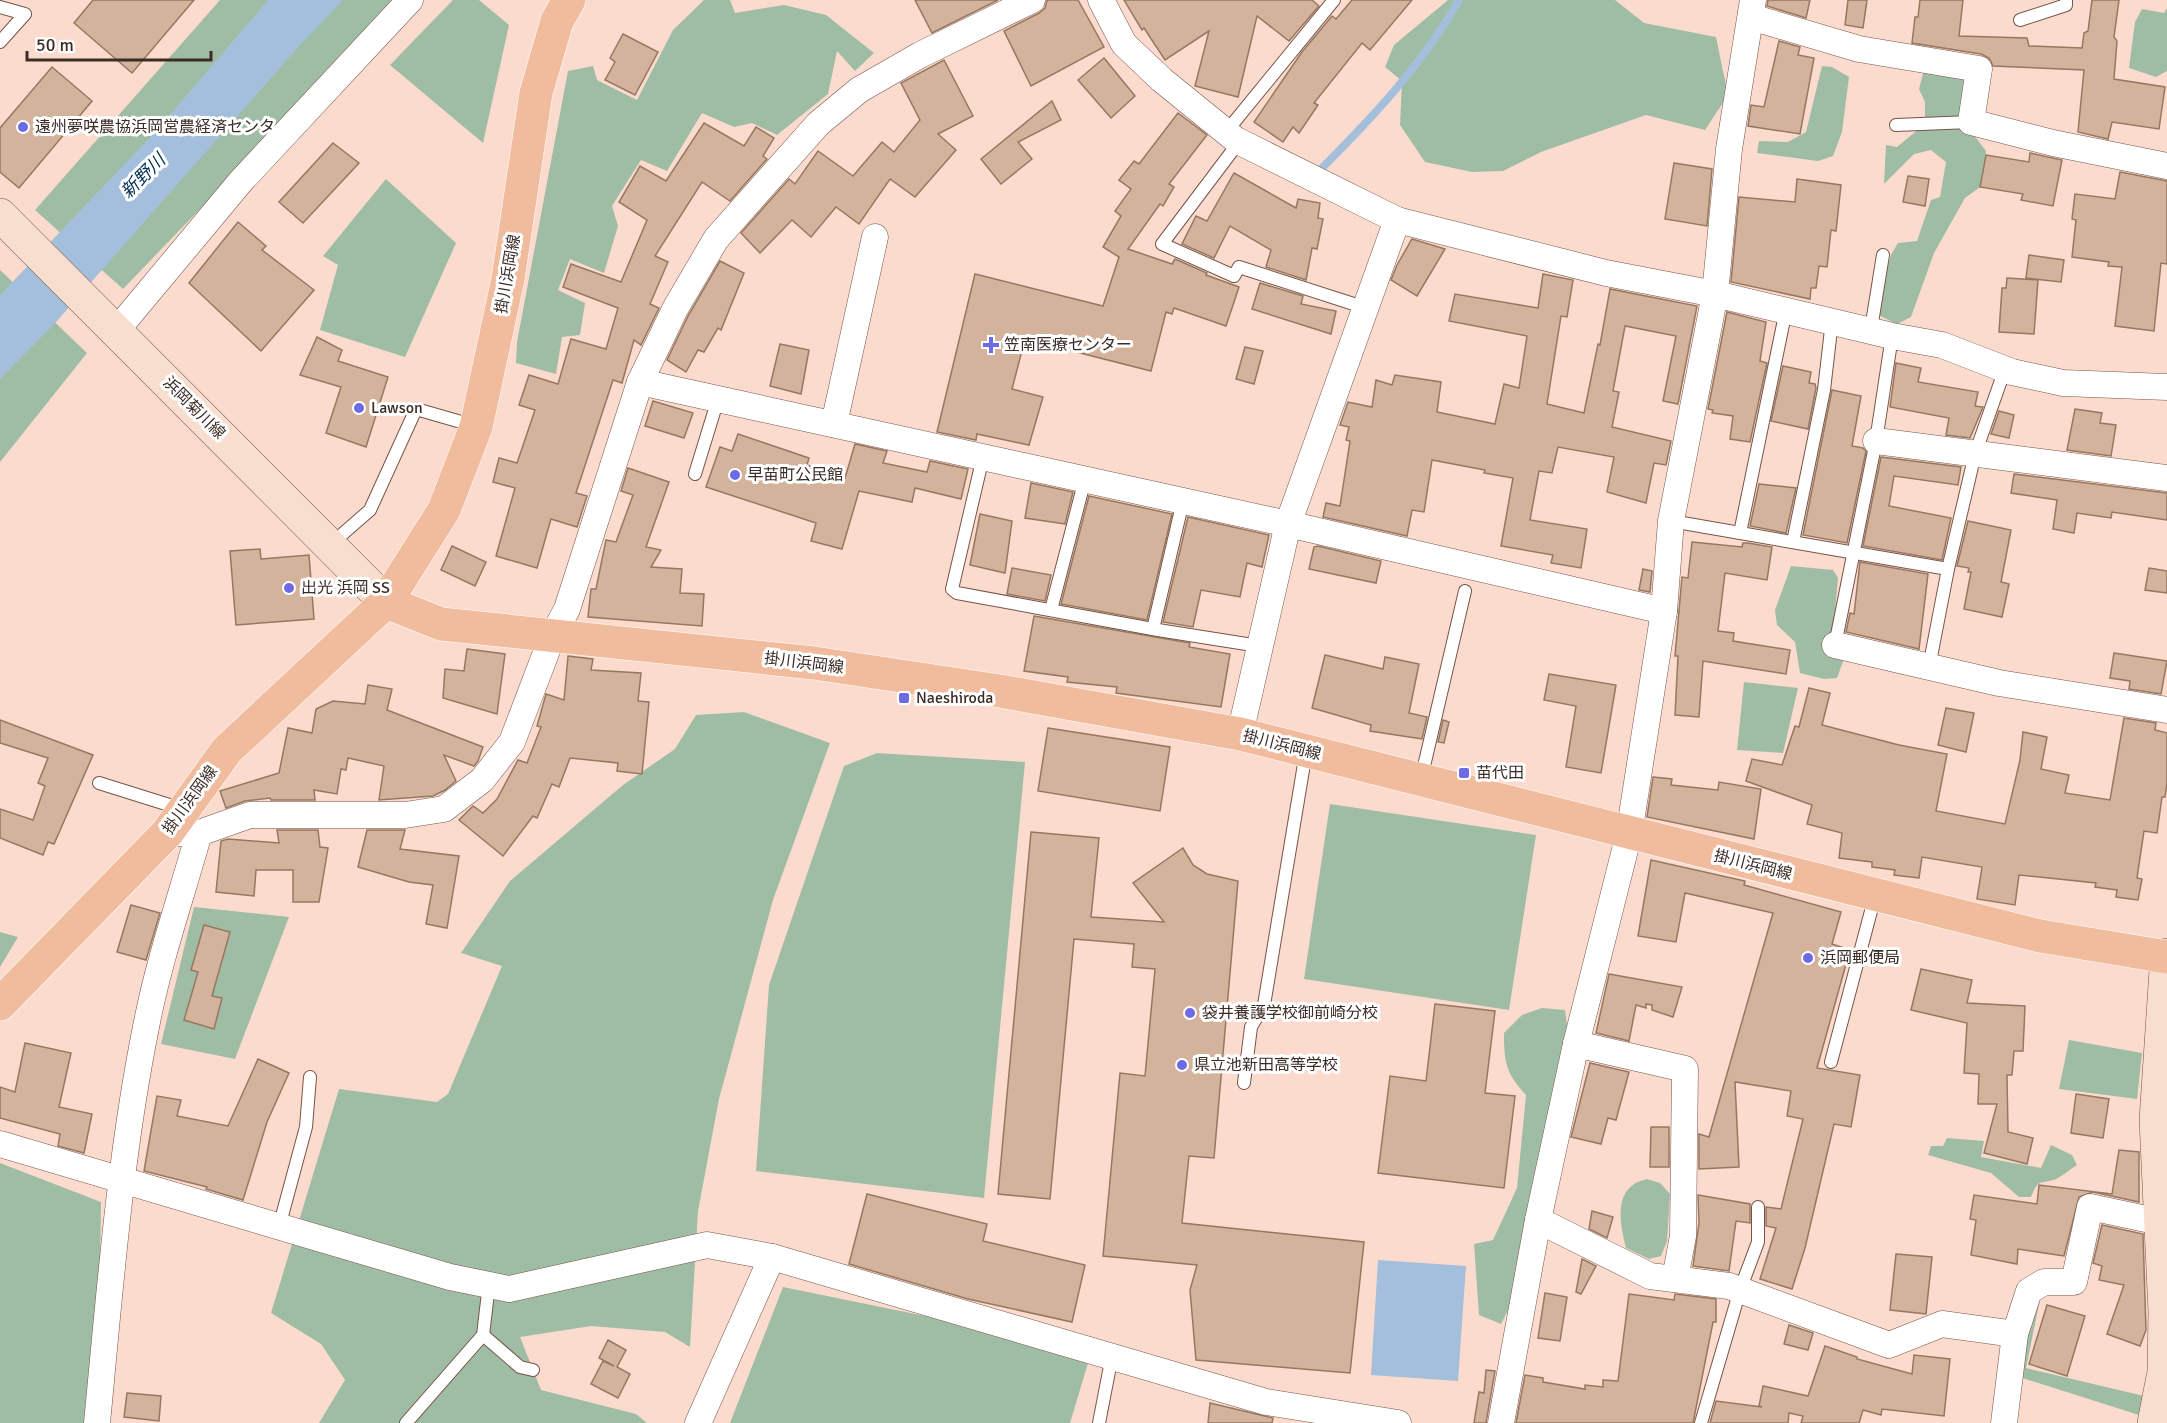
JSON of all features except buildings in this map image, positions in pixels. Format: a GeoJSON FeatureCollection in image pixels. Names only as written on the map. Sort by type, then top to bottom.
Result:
{"type":"FeatureCollection","features":[{"type":"Feature","properties":{"kind":"main road","name":"掛川浜岡線"},"geometry":{"type":"LineString","coordinates":[[0,1004],[183,825],[227,750],[386,602],[444,510],[476,427],[508,279],[536,93],[557,21],[569,0]]}},
{"type":"Feature","properties":{"kind":"main road","name":"浜岡菊川線"},"geometry":{"type":"LineString","coordinates":[[4,219],[331,544],[386,602]]}},
{"type":"Feature","properties":{"kind":"main road","name":"掛川浜岡線"},"geometry":{"type":"LineString","coordinates":[[386,602],[441,624],[838,667],[1000,691],[1240,734],[2040,936],[2167,956]]}},
{"type":"Feature","properties":{"kind":"main road"},"geometry":{"type":"LineString","coordinates":[[2154,1423],[2164,1372],[2165,1312],[2156,1120],[2167,956]]}},
{"type":"Feature","properties":{"kind":"street"},"geometry":{"type":"LineString","coordinates":[[113,327],[241,181],[410,0]]}},
{"type":"Feature","properties":{"kind":"street"},"geometry":{"type":"LineString","coordinates":[[97,1423],[120,1180],[183,825],[250,815],[405,815],[444,809],[482,780],[512,742],[552,637],[567,609],[640,382],[675,309],[716,239],[818,124],[859,90],[920,55],[1032,0]]}},
{"type":"Feature","properties":{"kind":"street"},"geometry":{"type":"LineString","coordinates":[[1101,0],[1124,44],[1162,80],[1233,137],[1397,220],[1606,273],[1715,294],[1942,345],[2005,369],[2063,383],[2167,387]]}},
{"type":"Feature","properties":{"kind":"street"},"geometry":{"type":"LineString","coordinates":[[1501,1423],[1538,1220],[1576,1044],[1629,834],[1664,611],[1671,521],[1715,294],[1729,149],[1752,8],[1859,50],[1979,69],[1971,122],[2053,143],[2167,166]]}},
{"type":"Feature","properties":{"kind":"street"},"geometry":{"type":"LineString","coordinates":[[1240,734],[1288,524],[1397,220]]}},
{"type":"Feature","properties":{"kind":"street"},"geometry":{"type":"LineString","coordinates":[[834,424],[875,237]]}},
{"type":"Feature","properties":{"kind":"street"},"geometry":{"type":"LineString","coordinates":[[640,382],[1288,524],[1664,611]]}},
{"type":"Feature","properties":{"kind":"street"},"geometry":{"type":"LineString","coordinates":[[1876,441],[2167,478]]}},
{"type":"Feature","properties":{"kind":"street"},"geometry":{"type":"LineString","coordinates":[[1836,645],[1999,683],[2167,710]]}},
{"type":"Feature","properties":{"kind":"street"},"geometry":{"type":"LineString","coordinates":[[1576,1044],[1685,1069],[1683,1236],[1675,1279]]}},
{"type":"Feature","properties":{"kind":"street"},"geometry":{"type":"LineString","coordinates":[[0,1144],[450,1276],[509,1288],[707,1245],[772,1257],[1112,1356],[1281,1414],[1398,1423]]}},
{"type":"Feature","properties":{"kind":"street"},"geometry":{"type":"LineString","coordinates":[[2004,1423],[2014,1334],[2029,1291],[2044,1282],[2074,1282],[2090,1207],[2160,1222]]}},
{"type":"Feature","properties":{"kind":"street"},"geometry":{"type":"LineString","coordinates":[[1538,1220],[1650,1276],[1729,1286],[1889,1345],[1942,1324],[2014,1334]]}},
{"type":"Feature","properties":{"kind":"street"},"geometry":{"type":"LineString","coordinates":[[698,1423],[772,1257]]}},
{"type":"Feature","properties":{"kind":"lane"},"geometry":{"type":"LineString","coordinates":[[1334,0],[1233,137],[1162,244],[1234,276],[1239,267],[1366,308]]}},
{"type":"Feature","properties":{"kind":"lane"},"geometry":{"type":"LineString","coordinates":[[2020,20],[2066,5],[2066,0]]}},
{"type":"Feature","properties":{"kind":"lane"},"geometry":{"type":"LineString","coordinates":[[0,7],[26,14],[0,42]]}},
{"type":"Feature","properties":{"kind":"lane"},"geometry":{"type":"LineString","coordinates":[[1896,125],[1971,122]]}},
{"type":"Feature","properties":{"kind":"lane"},"geometry":{"type":"LineString","coordinates":[[1836,645],[1876,441],[1883,255]]}},
{"type":"Feature","properties":{"kind":"lane"},"geometry":{"type":"LineString","coordinates":[[1740,533],[1786,310]]}},
{"type":"Feature","properties":{"kind":"lane"},"geometry":{"type":"LineString","coordinates":[[1793,542],[1824,390],[1832,321]]}},
{"type":"Feature","properties":{"kind":"lane"},"geometry":{"type":"LineString","coordinates":[[1929,667],[1948,569],[1975,454],[2005,369]]}},
{"type":"Feature","properties":{"kind":"lane"},"geometry":{"type":"LineString","coordinates":[[695,474],[718,399]]}},
{"type":"Feature","properties":{"kind":"lane"},"geometry":{"type":"LineString","coordinates":[[331,544],[370,510],[416,408],[476,427]]}},
{"type":"Feature","properties":{"kind":"lane"},"geometry":{"type":"LineString","coordinates":[[982,457],[952,589],[957,593],[1153,629],[1259,645]]}},
{"type":"Feature","properties":{"kind":"lane"},"geometry":{"type":"LineString","coordinates":[[1052,610],[1085,480]]}},
{"type":"Feature","properties":{"kind":"lane"},"geometry":{"type":"LineString","coordinates":[[1153,629],[1183,501]]}},
{"type":"Feature","properties":{"kind":"lane"},"geometry":{"type":"LineString","coordinates":[[1671,521],[1948,569]]}},
{"type":"Feature","properties":{"kind":"lane"},"geometry":{"type":"LineString","coordinates":[[1420,780],[1465,591]]}},
{"type":"Feature","properties":{"kind":"lane"},"geometry":{"type":"LineString","coordinates":[[1244,1083],[1251,1027],[1264,1005],[1306,751]]}},
{"type":"Feature","properties":{"kind":"lane"},"geometry":{"type":"LineString","coordinates":[[99,783],[183,825]]}},
{"type":"Feature","properties":{"kind":"lane"},"geometry":{"type":"LineString","coordinates":[[1831,1062],[1875,895]]}},
{"type":"Feature","properties":{"kind":"lane"},"geometry":{"type":"LineString","coordinates":[[279,1227],[306,1127],[310,1077]]}},
{"type":"Feature","properties":{"kind":"lane"},"geometry":{"type":"LineString","coordinates":[[1701,1423],[1740,1290],[1758,1242],[1758,1207]]}},
{"type":"Feature","properties":{"kind":"lane"},"geometry":{"type":"LineString","coordinates":[[406,1423],[483,1335],[489,1284]]}},
{"type":"Feature","properties":{"kind":"lane"},"geometry":{"type":"LineString","coordinates":[[483,1335],[520,1368],[533,1370]]}},
{"type":"Feature","properties":{"kind":"lane"},"geometry":{"type":"LineString","coordinates":[[1099,1423],[1112,1356]]}},
{"type":"Feature","properties":{"kind":"green space"},"geometry":{"type":"Polygon","coordinates":[[[220,0],[401,0],[123,289],[35,210],[220,0]]]}},
{"type":"Feature","properties":{"kind":"green space"},"geometry":{"type":"Polygon","coordinates":[[[453,0],[479,0],[509,25],[483,143],[390,65],[453,0]]]}},
{"type":"Feature","properties":{"kind":"green space"},"geometry":{"type":"Polygon","coordinates":[[[704,0],[730,0],[735,13],[784,5],[826,15],[874,53],[855,71],[837,51],[828,94],[777,135],[752,123],[734,127],[702,113],[667,171],[641,160],[612,206],[618,226],[604,273],[570,259],[558,290],[585,303],[580,335],[562,337],[556,374],[516,363],[517,342],[568,71],[593,66],[597,80],[637,100],[673,30],[704,0]]]}},
{"type":"Feature","properties":{"kind":"green space"},"geometry":{"type":"Polygon","coordinates":[[[1448,0],[1615,0],[1644,23],[1716,37],[1728,95],[1705,130],[1646,115],[1541,152],[1503,171],[1472,172],[1425,162],[1400,125],[1402,81],[1385,67],[1394,45],[1448,0]]]}},
{"type":"Feature","properties":{"kind":"green space"},"geometry":{"type":"Polygon","coordinates":[[[2167,8],[2167,71],[2156,77],[2129,68],[2135,22],[2142,9],[2164,13],[2167,8]]]}},
{"type":"Feature","properties":{"kind":"green space"},"geometry":{"type":"Polygon","coordinates":[[[1822,66],[1832,67],[1849,77],[1842,132],[1833,156],[1818,161],[1757,153],[1759,141],[1788,142],[1806,132],[1822,66]]]}},
{"type":"Feature","properties":{"kind":"green space"},"geometry":{"type":"Polygon","coordinates":[[[1924,70],[1962,74],[1971,98],[1973,134],[1986,151],[1983,185],[1965,198],[1934,253],[1911,317],[1897,324],[1874,313],[1891,255],[1898,243],[1917,241],[1931,200],[1940,197],[1946,162],[1931,150],[1914,154],[1884,184],[1886,145],[1897,147],[1925,124],[1925,102],[1919,89],[1924,70]]]}},
{"type":"Feature","properties":{"kind":"green space"},"geometry":{"type":"Polygon","coordinates":[[[386,179],[456,243],[405,357],[320,330],[338,265],[323,256],[386,179]]]}},
{"type":"Feature","properties":{"kind":"green space"},"geometry":{"type":"Polygon","coordinates":[[[0,270],[87,353],[0,462],[0,270]]]}},
{"type":"Feature","properties":{"kind":"green space"},"geometry":{"type":"Polygon","coordinates":[[[1791,566],[1833,570],[1838,578],[1834,621],[1845,656],[1837,678],[1824,679],[1800,673],[1795,642],[1777,625],[1775,610],[1791,566]]]}},
{"type":"Feature","properties":{"kind":"green space"},"geometry":{"type":"Polygon","coordinates":[[[1744,682],[1798,688],[1783,753],[1737,750],[1744,682]]]}},
{"type":"Feature","properties":{"kind":"green space"},"geometry":{"type":"Polygon","coordinates":[[[744,712],[830,743],[773,900],[719,1099],[698,1211],[690,1347],[665,1332],[591,1326],[520,1337],[541,1390],[636,1414],[647,1423],[319,1423],[345,1380],[321,1344],[271,1313],[339,1089],[437,1102],[448,1094],[502,966],[461,953],[510,881],[623,785],[675,749],[696,715],[744,712]]]}},
{"type":"Feature","properties":{"kind":"green space"},"geometry":{"type":"Polygon","coordinates":[[[877,753],[1025,762],[984,1198],[756,1171],[769,985],[844,766],[877,753]]]}},
{"type":"Feature","properties":{"kind":"green space"},"geometry":{"type":"Polygon","coordinates":[[[1330,804],[1536,835],[1509,1010],[1304,979],[1330,804]]]}},
{"type":"Feature","properties":{"kind":"green space"},"geometry":{"type":"Polygon","coordinates":[[[194,907],[289,917],[235,1059],[161,1044],[194,907]]]}},
{"type":"Feature","properties":{"kind":"green space"},"geometry":{"type":"Polygon","coordinates":[[[0,932],[18,937],[0,967],[0,932]]]}},
{"type":"Feature","properties":{"kind":"green space"},"geometry":{"type":"Polygon","coordinates":[[[1542,1008],[1565,1010],[1569,1041],[1512,1302],[1501,1324],[1479,1315],[1474,1244],[1493,1240],[1517,1188],[1526,1095],[1510,1074],[1504,1033],[1522,1015],[1542,1008]]]}},
{"type":"Feature","properties":{"kind":"green space"},"geometry":{"type":"Polygon","coordinates":[[[2069,1040],[2142,1053],[2137,1099],[2059,1089],[2069,1040]]]}},
{"type":"Feature","properties":{"kind":"green space"},"geometry":{"type":"Polygon","coordinates":[[[1947,1138],[1984,1141],[1981,1157],[2041,1168],[2051,1145],[2072,1155],[2077,1165],[2059,1178],[2038,1184],[2031,1197],[2019,1197],[1991,1173],[1928,1155],[1931,1146],[1943,1146],[1947,1138]]]}},
{"type":"Feature","properties":{"kind":"green space"},"geometry":{"type":"Polygon","coordinates":[[[0,1163],[101,1202],[98,1413],[95,1423],[0,1423],[0,1163]]]}},
{"type":"Feature","properties":{"kind":"green space"},"geometry":{"type":"Polygon","coordinates":[[[1647,1179],[1660,1183],[1670,1194],[1667,1241],[1661,1256],[1649,1259],[1626,1248],[1621,1216],[1621,1206],[1628,1189],[1647,1179]]]}},
{"type":"Feature","properties":{"kind":"green space"},"geometry":{"type":"Polygon","coordinates":[[[783,1287],[1092,1350],[1070,1423],[730,1423],[783,1287]]]}},
{"type":"Feature","properties":{"kind":"green space"},"geometry":{"type":"Polygon","coordinates":[[[2041,1295],[2026,1368],[2144,1396],[2139,1415],[2013,1375],[2041,1295]]]}},
{"type":"Feature","properties":{"kind":"water","name":"新野川"},"geometry":{"type":"Polygon","coordinates":[[[268,0],[343,0],[301,44],[57,321],[0,379],[0,295],[157,130],[268,0]]]}},
{"type":"Feature","properties":{"kind":"water"},"geometry":{"type":"Polygon","coordinates":[[[1378,1260],[1466,1266],[1458,1381],[1371,1375],[1378,1260]]]}},
{"type":"Feature","properties":{"kind":"waterway"},"geometry":{"type":"LineString","coordinates":[[1320,170],[1396,90],[1429,47],[1459,0]]}},
{"type":"Feature","properties":{"kind":"place","name":"遠州夢咲農協浜岡営農経済センタ"},"geometry":{"type":"Point","coordinates":[23,127]}},
{"type":"Feature","properties":{"kind":"place","name":"笠南医療センター"},"geometry":{"type":"Point","coordinates":[991,345]}},
{"type":"Feature","properties":{"kind":"place","name":"Lawson"},"geometry":{"type":"Point","coordinates":[359,408]}},
{"type":"Feature","properties":{"kind":"place","name":"早苗町公民館"},"geometry":{"type":"Point","coordinates":[735,475]}},
{"type":"Feature","properties":{"kind":"place","name":"出光 浜岡 SS"},"geometry":{"type":"Point","coordinates":[289,588]}},
{"type":"Feature","properties":{"kind":"place","name":"Naeshiroda"},"geometry":{"type":"Point","coordinates":[904,698]}},
{"type":"Feature","properties":{"kind":"place","name":"苗代田"},"geometry":{"type":"Point","coordinates":[1464,773]}},
{"type":"Feature","properties":{"kind":"place","name":"浜岡郵便局"},"geometry":{"type":"Point","coordinates":[1808,958]}},
{"type":"Feature","properties":{"kind":"place","name":"袋井養護学校御前崎分校"},"geometry":{"type":"Point","coordinates":[1190,1013]}},
{"type":"Feature","properties":{"kind":"place","name":"県立池新田高等学校"},"geometry":{"type":"Point","coordinates":[1182,1065]}}]}
